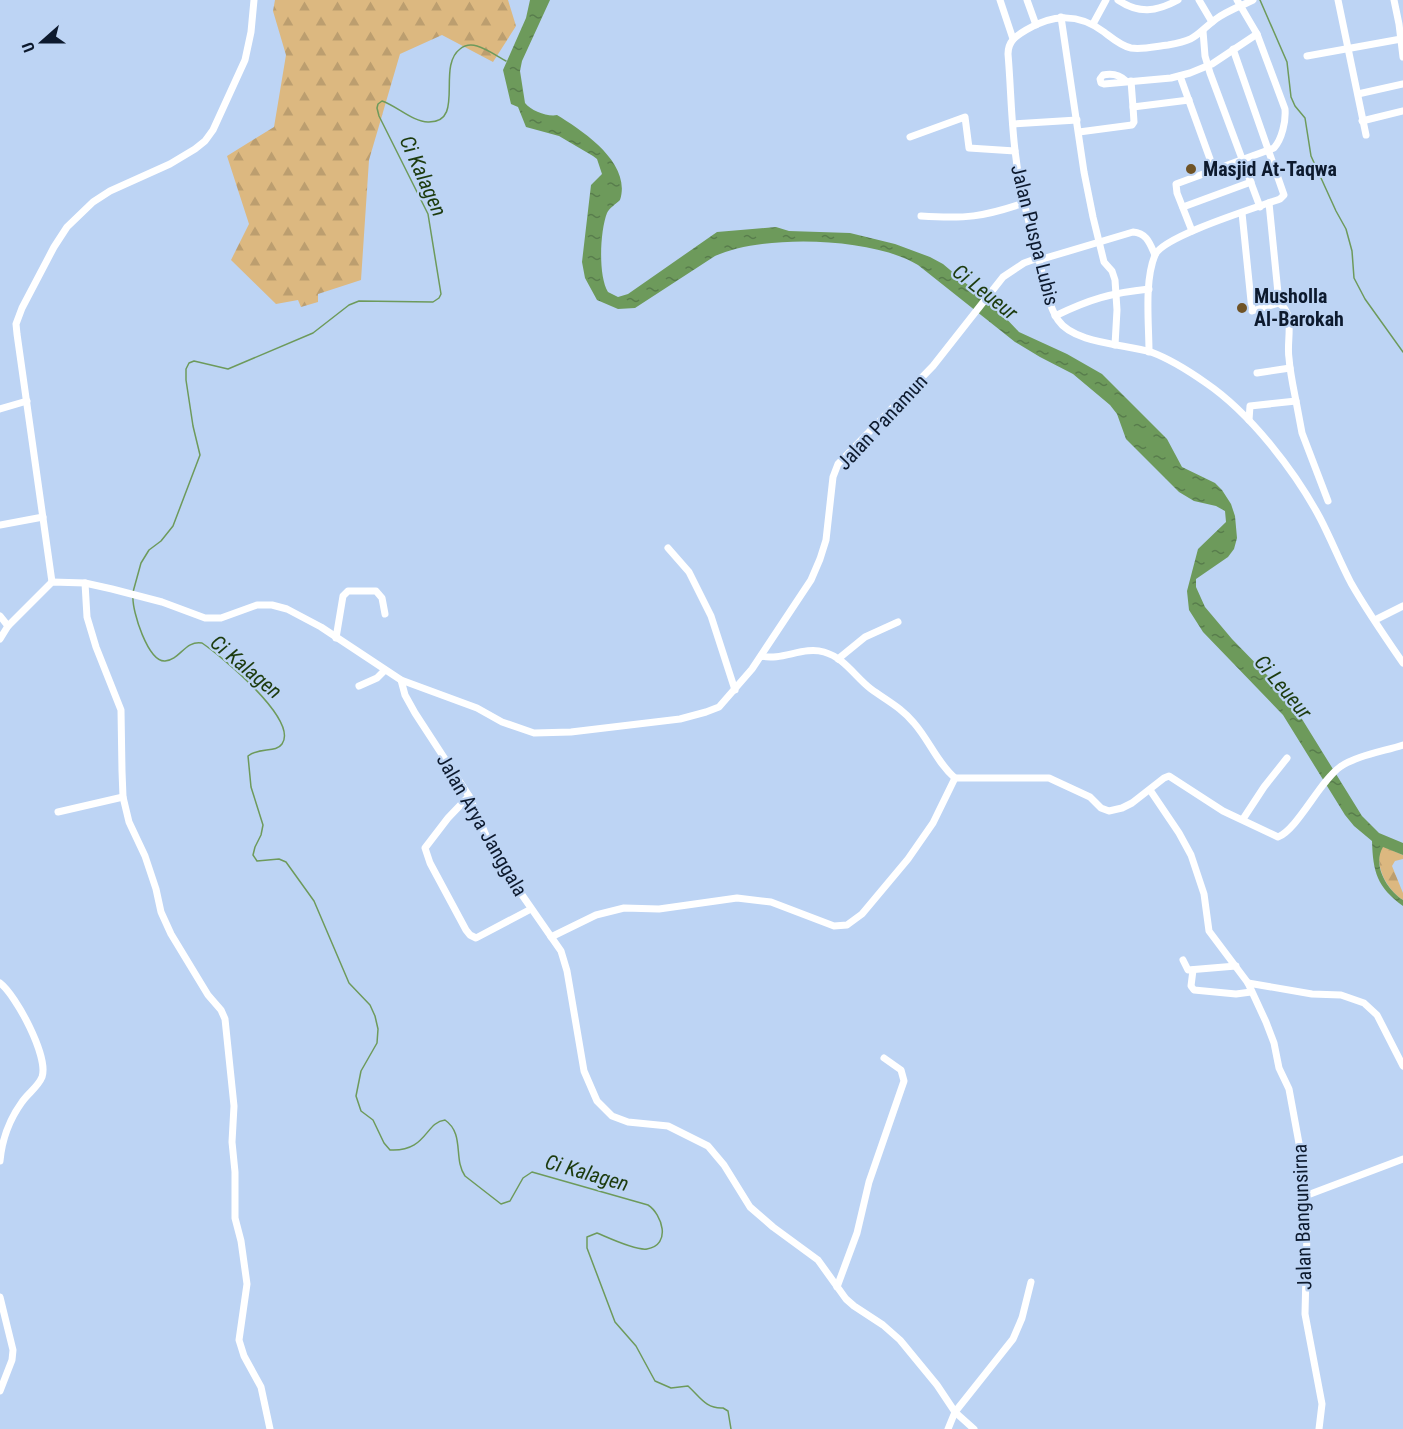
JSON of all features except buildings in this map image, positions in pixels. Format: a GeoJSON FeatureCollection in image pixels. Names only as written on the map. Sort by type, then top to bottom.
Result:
{"type":"FeatureCollection","features":[{"type":"Feature","properties":{"kind":"street"},"geometry":{"type":"LineString","coordinates":[[0,639],[8,626],[52,582],[16,324],[22,308],[67,227],[93,202],[110,191],[170,164],[205,141],[213,130],[245,60],[254,0]]}},
{"type":"Feature","properties":{"kind":"street"},"geometry":{"type":"LineString","coordinates":[[1000,0],[1013,39],[1036,25],[1061,17],[1074,17],[1093,24],[1123,45],[1133,48],[1188,41],[1239,3],[1253,0]]}},
{"type":"Feature","properties":{"kind":"street"},"geometry":{"type":"LineString","coordinates":[[1027,0],[1036,25]]}},
{"type":"Feature","properties":{"kind":"street"},"geometry":{"type":"LineString","coordinates":[[1093,24],[1106,0]]}},
{"type":"Feature","properties":{"kind":"street"},"geometry":{"type":"LineString","coordinates":[[1118,0],[1130,8],[1140,10],[1156,10],[1165,3],[1178,0]]}},
{"type":"Feature","properties":{"kind":"street"},"geometry":{"type":"LineString","coordinates":[[1198,0],[1212,22]]}},
{"type":"Feature","properties":{"kind":"street"},"geometry":{"type":"LineString","coordinates":[[1338,0],[1366,135]]}},
{"type":"Feature","properties":{"kind":"street"},"geometry":{"type":"LineString","coordinates":[[1394,0],[1401,24],[1403,57]]}},
{"type":"Feature","properties":{"kind":"street"},"geometry":{"type":"LineString","coordinates":[[1192,231],[1177,193],[1176,184],[1269,149],[1278,143],[1285,113],[1257,34],[1239,3]]}},
{"type":"Feature","properties":{"kind":"street"},"geometry":{"type":"LineString","coordinates":[[1061,17],[1084,172],[1104,262],[1114,275],[1115,345]]}},
{"type":"Feature","properties":{"kind":"street"},"geometry":{"type":"LineString","coordinates":[[1203,31],[1208,67],[1260,207]]}},
{"type":"Feature","properties":{"kind":"street"},"geometry":{"type":"LineString","coordinates":[[1078,132],[1132,125],[1134,120],[1129,81],[1180,76],[1208,67],[1257,34]]}},
{"type":"Feature","properties":{"kind":"street","name":"Jalan Puspa Lubis"},"geometry":{"type":"LineString","coordinates":[[1013,39],[1008,45],[1008,54],[1015,151],[1024,203],[1055,315],[1062,325],[1072,332],[1149,352],[1171,361],[1205,382],[1249,420],[1292,473],[1310,501],[1358,595],[1403,663]]}},
{"type":"Feature","properties":{"kind":"street"},"geometry":{"type":"LineString","coordinates":[[1306,56],[1401,39]]}},
{"type":"Feature","properties":{"kind":"street"},"geometry":{"type":"LineString","coordinates":[[1149,352],[1149,289],[1155,255],[1164,244],[1192,231],[1260,207],[1284,195],[1233,49]]}},
{"type":"Feature","properties":{"kind":"street"},"geometry":{"type":"LineString","coordinates":[[1180,76],[1214,170]]}},
{"type":"Feature","properties":{"kind":"street"},"geometry":{"type":"LineString","coordinates":[[1358,94],[1403,84]]}},
{"type":"Feature","properties":{"kind":"street"},"geometry":{"type":"LineString","coordinates":[[1133,107],[1189,100]]}},
{"type":"Feature","properties":{"kind":"street"},"geometry":{"type":"LineString","coordinates":[[1362,121],[1382,118],[1403,111]]}},
{"type":"Feature","properties":{"kind":"street"},"geometry":{"type":"LineString","coordinates":[[910,137],[965,117],[969,148],[1015,151]]}},
{"type":"Feature","properties":{"kind":"street"},"geometry":{"type":"LineString","coordinates":[[1013,124],[1077,120]]}},
{"type":"Feature","properties":{"kind":"street"},"geometry":{"type":"LineString","coordinates":[[1182,207],[1251,182]]}},
{"type":"Feature","properties":{"kind":"street"},"geometry":{"type":"LineString","coordinates":[[921,216],[977,217],[1024,203]]}},
{"type":"Feature","properties":{"kind":"street"},"geometry":{"type":"LineString","coordinates":[[1269,203],[1279,303],[1288,315],[1288,355],[1302,433],[1328,501]]}},
{"type":"Feature","properties":{"kind":"street"},"geometry":{"type":"LineString","coordinates":[[1242,213],[1252,311],[1279,303]]}},
{"type":"Feature","properties":{"kind":"street","name":"Jalan Panamun"},"geometry":{"type":"LineString","coordinates":[[52,582],[85,583],[124,592],[212,619],[257,605],[278,606],[297,613],[401,680],[477,708],[502,722],[534,733],[570,732],[680,719],[714,710],[735,690],[752,669],[806,588],[820,559],[829,523],[833,477],[838,464],[910,392],[986,298],[1012,270],[1038,259],[1137,232],[1147,238],[1155,255]]}},
{"type":"Feature","properties":{"kind":"street"},"geometry":{"type":"LineString","coordinates":[[1055,315],[1080,303],[1115,293],[1149,289]]}},
{"type":"Feature","properties":{"kind":"street"},"geometry":{"type":"LineString","coordinates":[[1257,373],[1290,368]]}},
{"type":"Feature","properties":{"kind":"street"},"geometry":{"type":"LineString","coordinates":[[0,409],[27,401]]}},
{"type":"Feature","properties":{"kind":"street"},"geometry":{"type":"LineString","coordinates":[[1249,420],[1250,406],[1296,401]]}},
{"type":"Feature","properties":{"kind":"street"},"geometry":{"type":"LineString","coordinates":[[0,525],[43,517]]}},
{"type":"Feature","properties":{"kind":"street"},"geometry":{"type":"LineString","coordinates":[[668,548],[689,572],[711,616],[735,690]]}},
{"type":"Feature","properties":{"kind":"street"},"geometry":{"type":"LineString","coordinates":[[85,583],[85,600],[90,627],[121,710],[123,797],[129,822],[145,856],[166,924],[225,1019],[234,1107],[232,1142],[235,1218],[242,1241],[246,1284],[239,1340],[244,1356],[261,1387],[270,1429]]}},
{"type":"Feature","properties":{"kind":"street"},"geometry":{"type":"LineString","coordinates":[[336,638],[343,596],[348,591],[376,591],[382,598],[385,614]]}},
{"type":"Feature","properties":{"kind":"street"},"geometry":{"type":"LineString","coordinates":[[1375,620],[1403,606]]}},
{"type":"Feature","properties":{"kind":"street"},"geometry":{"type":"LineString","coordinates":[[0,616],[8,626]]}},
{"type":"Feature","properties":{"kind":"street"},"geometry":{"type":"LineString","coordinates":[[838,659],[866,637],[898,622]]}},
{"type":"Feature","properties":{"kind":"street"},"geometry":{"type":"LineString","coordinates":[[760,656],[776,658],[816,651],[838,659],[870,689],[904,712],[915,723],[955,778]]}},
{"type":"Feature","properties":{"kind":"street"},"geometry":{"type":"LineString","coordinates":[[359,686],[377,678],[385,670]]}},
{"type":"Feature","properties":{"kind":"street","name":"Jalan Arya Janggala"},"geometry":{"type":"LineString","coordinates":[[401,680],[405,695],[469,796],[491,848],[561,951],[567,971],[584,1071],[597,1101],[612,1116],[628,1122],[668,1126],[708,1146],[724,1165],[750,1207],[772,1227],[818,1260],[854,1306],[883,1325],[900,1340],[937,1385],[955,1412],[974,1429]]}},
{"type":"Feature","properties":{"kind":"street"},"geometry":{"type":"LineString","coordinates":[[955,778],[1049,778],[1089,797],[1101,808],[1109,811],[1126,806],[1164,778],[1172,777],[1205,800],[1280,836],[1338,768],[1349,762],[1403,745]]}},
{"type":"Feature","properties":{"kind":"street"},"geometry":{"type":"LineString","coordinates":[[1243,819],[1287,758]]}},
{"type":"Feature","properties":{"kind":"street"},"geometry":{"type":"LineString","coordinates":[[552,937],[596,915],[624,908],[659,909],[737,898],[771,902],[834,926],[847,926],[862,914],[908,859],[933,823],[955,778]]}},
{"type":"Feature","properties":{"kind":"street","name":"Jalan Bangunsirna"},"geometry":{"type":"LineString","coordinates":[[1150,790],[1191,855],[1204,894],[1209,931],[1248,983],[1266,1022],[1274,1043],[1278,1068],[1289,1089],[1302,1155],[1305,1196],[1305,1314],[1322,1404],[1319,1429]]}},
{"type":"Feature","properties":{"kind":"street"},"geometry":{"type":"LineString","coordinates":[[469,796],[425,844],[424,848],[466,930],[476,938],[531,909]]}},
{"type":"Feature","properties":{"kind":"street"},"geometry":{"type":"LineString","coordinates":[[58,812],[123,797]]}},
{"type":"Feature","properties":{"kind":"street"},"geometry":{"type":"LineString","coordinates":[[1183,960],[1187,970],[1236,966]]}},
{"type":"Feature","properties":{"kind":"street"},"geometry":{"type":"LineString","coordinates":[[1193,970],[1191,986],[1194,990],[1236,994],[1251,992]]}},
{"type":"Feature","properties":{"kind":"street"},"geometry":{"type":"LineString","coordinates":[[0,982],[17,1002],[31,1030],[43,1069],[38,1085],[22,1101],[9,1123],[2,1144],[0,1161]]}},
{"type":"Feature","properties":{"kind":"street"},"geometry":{"type":"LineString","coordinates":[[1248,983],[1312,994],[1348,996],[1364,1003],[1377,1015],[1403,1065]]}},
{"type":"Feature","properties":{"kind":"street"},"geometry":{"type":"LineString","coordinates":[[837,1287],[857,1233],[869,1182],[904,1081],[901,1070],[884,1058]]}},
{"type":"Feature","properties":{"kind":"street"},"geometry":{"type":"LineString","coordinates":[[1305,1196],[1403,1159]]}},
{"type":"Feature","properties":{"kind":"street"},"geometry":{"type":"LineString","coordinates":[[948,1429],[955,1412],[1013,1339],[1022,1318],[1031,1282]]}},
{"type":"Feature","properties":{"kind":"street"},"geometry":{"type":"LineString","coordinates":[[0,1297],[13,1350],[12,1360],[0,1391]]}},
{"type":"Feature","properties":{"kind":"green space"},"geometry":{"type":"Polygon","coordinates":[[[275,0],[508,0],[516,26],[493,62],[442,35],[400,54],[369,160],[361,280],[318,294],[318,302],[301,307],[298,300],[276,304],[231,260],[249,224],[227,156],[274,127],[286,55],[273,11],[275,0]]]}},
{"type":"Feature","properties":{"kind":"green space"},"geometry":{"type":"Polygon","coordinates":[[[1382,846],[1403,855],[1403,859],[1395,861],[1392,866],[1403,893],[1403,900],[1387,884],[1380,869],[1382,846]]]}},
{"type":"Feature","properties":{"kind":"water"},"geometry":{"type":"Polygon","coordinates":[[[530,0],[550,0],[522,61],[520,71],[525,103],[540,113],[557,115],[580,130],[603,150],[619,173],[622,186],[620,200],[607,213],[602,242],[601,265],[608,292],[618,297],[628,294],[717,232],[776,227],[789,231],[850,233],[895,244],[943,264],[1000,312],[1019,332],[1067,354],[1102,374],[1167,439],[1182,467],[1215,483],[1222,490],[1235,516],[1237,538],[1234,549],[1228,557],[1196,579],[1196,587],[1205,607],[1297,711],[1362,816],[1379,833],[1403,843],[1403,855],[1383,847],[1379,861],[1387,884],[1403,900],[1403,906],[1387,892],[1378,878],[1372,841],[1345,815],[1283,715],[1203,632],[1189,610],[1187,591],[1198,549],[1226,522],[1225,511],[1216,506],[1194,501],[1179,492],[1126,439],[1117,414],[1110,405],[1073,374],[1015,342],[918,265],[874,249],[846,244],[788,242],[736,249],[715,256],[635,308],[618,309],[597,300],[585,278],[582,262],[591,185],[602,174],[597,159],[559,136],[526,127],[518,107],[511,104],[503,70],[526,18],[530,0]]]}},
{"type":"Feature","properties":{"kind":"waterway"},"geometry":{"type":"LineString","coordinates":[[1260,0],[1287,62],[1291,97],[1305,118],[1311,156],[1346,229],[1352,251],[1354,278],[1365,299],[1403,352]]}},
{"type":"Feature","properties":{"kind":"waterway","name":"Ci Kalagen"},"geometry":{"type":"LineString","coordinates":[[133,592],[141,563],[149,550],[161,541],[173,526],[200,455],[186,380],[186,369],[189,363],[194,361],[228,369],[313,333],[349,305],[359,301],[433,302],[439,298],[441,294],[428,214],[379,116],[378,104],[382,101],[422,121],[439,120],[446,114],[450,68],[453,57],[460,49],[468,45],[477,46],[506,61]]}},
{"type":"Feature","properties":{"kind":"waterway","name":"Ci Kalagen"},"geometry":{"type":"LineString","coordinates":[[133,597],[142,635],[159,659],[170,660],[191,644],[202,643],[240,674],[269,705],[279,720],[284,733],[282,744],[279,747],[248,756],[251,787],[263,825],[253,855],[257,861],[279,859],[286,862],[314,901],[349,983],[370,1005],[375,1016],[378,1029],[377,1043],[361,1071],[356,1096],[361,1111],[373,1120],[390,1150],[411,1146],[438,1122],[445,1120],[455,1132],[465,1176],[501,1204],[510,1201],[523,1178],[532,1172],[648,1205],[653,1209],[662,1229],[660,1242],[655,1246],[647,1249],[636,1248],[597,1233],[587,1237],[587,1248],[615,1322],[636,1346],[655,1381],[671,1388],[688,1386],[712,1407],[728,1411],[731,1429]]}},
{"type":"Feature","properties":{"kind":"place","name":"Masjid At-Taqwa"},"geometry":{"type":"Point","coordinates":[1191,169]}},
{"type":"Feature","properties":{"kind":"place","name":"Musholla Al-Barokah"},"geometry":{"type":"Point","coordinates":[1242,308]}},
{"type":"Feature","properties":{"kind":"water label","name":"Ci Leueur"},"geometry":{"type":"Point","coordinates":[985,292]}},
{"type":"Feature","properties":{"kind":"water label","name":"Ci Leueur"},"geometry":{"type":"Point","coordinates":[1283,687]}}]}
